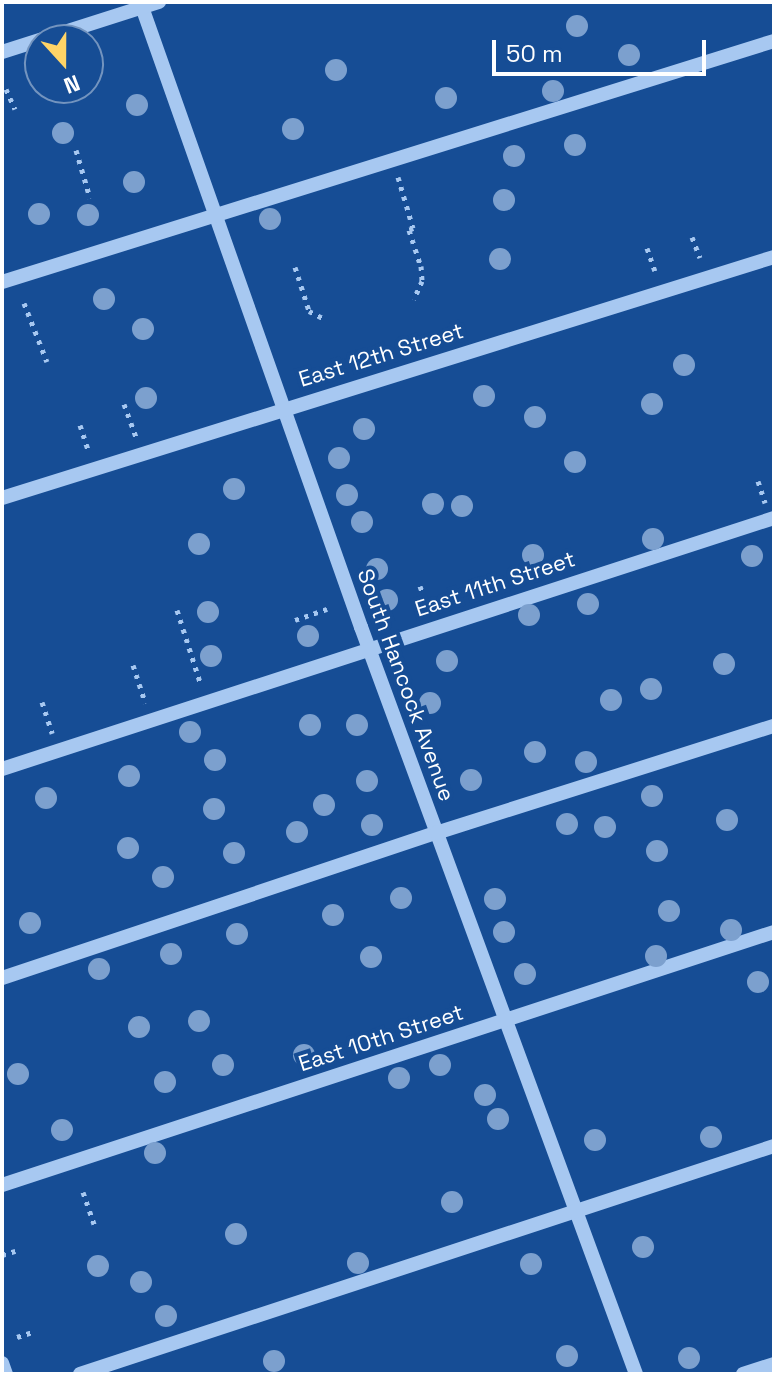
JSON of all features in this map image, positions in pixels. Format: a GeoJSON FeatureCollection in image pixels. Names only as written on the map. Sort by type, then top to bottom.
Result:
{"type":"FeatureCollection","features":[{"type":"Feature","properties":{"kind":"street"},"geometry":{"type":"LineString","coordinates":[[2,52],[159,2]]}},
{"type":"Feature","properties":{"kind":"street","name":"South Hancock Avenue"},"geometry":{"type":"LineString","coordinates":[[142,7],[368,648],[636,1374]]}},
{"type":"Feature","properties":{"kind":"street"},"geometry":{"type":"LineString","coordinates":[[2,282],[774,41]]}},
{"type":"Feature","properties":{"kind":"street","name":"East 12th Street"},"geometry":{"type":"LineString","coordinates":[[2,498],[774,257]]}},
{"type":"Feature","properties":{"kind":"street","name":"East 11th Street"},"geometry":{"type":"LineString","coordinates":[[2,769],[774,518]]}},
{"type":"Feature","properties":{"kind":"street"},"geometry":{"type":"LineString","coordinates":[[2,978],[436,833],[774,726]]}},
{"type":"Feature","properties":{"kind":"street","name":"East 10th Street"},"geometry":{"type":"LineString","coordinates":[[2,1185],[774,932]]}},
{"type":"Feature","properties":{"kind":"street"},"geometry":{"type":"LineString","coordinates":[[80,1374],[774,1146]]}},
{"type":"Feature","properties":{"kind":"street"},"geometry":{"type":"LineString","coordinates":[[2,1363],[6,1374]]}},
{"type":"Feature","properties":{"kind":"street"},"geometry":{"type":"LineString","coordinates":[[743,1374],[774,1364]]}},
{"type":"Feature","properties":{"kind":"path"},"geometry":{"type":"LineString","coordinates":[[6,89],[15,109]]}},
{"type":"Feature","properties":{"kind":"path"},"geometry":{"type":"LineString","coordinates":[[76,150],[90,198]]}},
{"type":"Feature","properties":{"kind":"path"},"geometry":{"type":"LineString","coordinates":[[394,161],[421,266],[422,281],[414,299]]}},
{"type":"Feature","properties":{"kind":"path"},"geometry":{"type":"LineString","coordinates":[[692,237],[702,263]]}},
{"type":"Feature","properties":{"kind":"path"},"geometry":{"type":"LineString","coordinates":[[647,248],[655,271]]}},
{"type":"Feature","properties":{"kind":"path"},"geometry":{"type":"LineString","coordinates":[[295,267],[309,311],[325,319]]}},
{"type":"Feature","properties":{"kind":"path"},"geometry":{"type":"LineString","coordinates":[[24,303],[47,362]]}},
{"type":"Feature","properties":{"kind":"path"},"geometry":{"type":"LineString","coordinates":[[124,404],[138,442]]}},
{"type":"Feature","properties":{"kind":"path"},"geometry":{"type":"LineString","coordinates":[[80,425],[85,438]]}},
{"type":"Feature","properties":{"kind":"path"},"geometry":{"type":"LineString","coordinates":[[420,586],[427,605]]}},
{"type":"Feature","properties":{"kind":"path"},"geometry":{"type":"LineString","coordinates":[[295,620],[327,609]]}},
{"type":"Feature","properties":{"kind":"path"},"geometry":{"type":"LineString","coordinates":[[177,610],[206,701]]}},
{"type":"Feature","properties":{"kind":"path"},"geometry":{"type":"LineString","coordinates":[[133,665],[150,719]]}},
{"type":"Feature","properties":{"kind":"path"},"geometry":{"type":"LineString","coordinates":[[42,702],[57,750]]}},
{"type":"Feature","properties":{"kind":"path"},"geometry":{"type":"LineString","coordinates":[[83,1192],[94,1224]]}},
{"type":"Feature","properties":{"kind":"path"},"geometry":{"type":"LineString","coordinates":[[2,1255],[15,1251]]}},
{"type":"Feature","properties":{"kind":"path"},"geometry":{"type":"LineString","coordinates":[[17,1337],[32,1332]]}}]}
